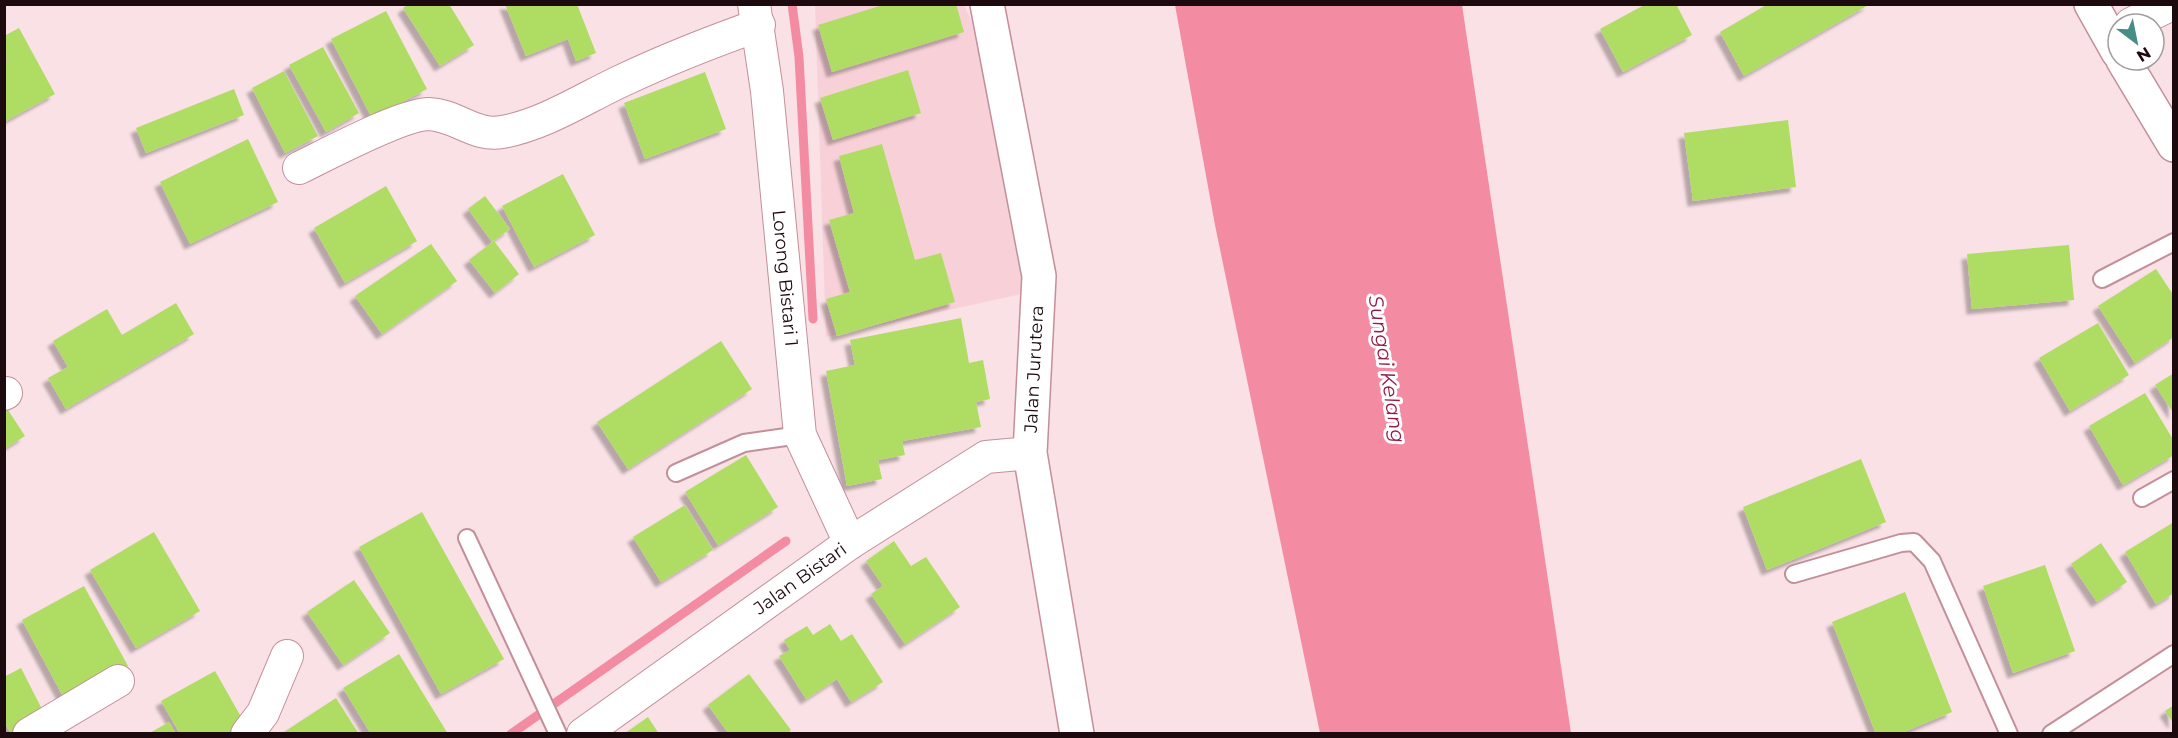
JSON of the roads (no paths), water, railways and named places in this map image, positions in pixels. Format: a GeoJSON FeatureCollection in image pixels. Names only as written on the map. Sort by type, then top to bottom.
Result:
{"type":"FeatureCollection","features":[{"type":"Feature","properties":{"kind":"street","name":"Jalan Jurutera"},"geometry":{"type":"LineString","coordinates":[[987,4],[1039,276],[1030,453],[1077,734]]}},
{"type":"Feature","properties":{"kind":"street"},"geometry":{"type":"LineString","coordinates":[[2091,4],[2106,23]]}},
{"type":"Feature","properties":{"kind":"street"},"geometry":{"type":"LineString","coordinates":[[298,168],[393,124],[427,114],[452,118],[475,131],[501,133],[529,125],[757,15]]}},
{"type":"Feature","properties":{"kind":"street","name":"Lorong Bistari 1"},"geometry":{"type":"LineString","coordinates":[[757,15],[800,435],[850,543]]}},
{"type":"Feature","properties":{"kind":"street"},"geometry":{"type":"LineString","coordinates":[[2136,72],[2174,145]]}},
{"type":"Feature","properties":{"kind":"street","name":"Jalan Bistari"},"geometry":{"type":"LineString","coordinates":[[565,731],[850,543],[986,457],[1030,453]]}},
{"type":"Feature","properties":{"kind":"street"},"geometry":{"type":"LineString","coordinates":[[247,734],[263,713],[287,656]]}},
{"type":"Feature","properties":{"kind":"street"},"geometry":{"type":"LineString","coordinates":[[29,734],[118,681]]}},
{"type":"Feature","properties":{"kind":"lane"},"geometry":{"type":"LineString","coordinates":[[2102,279],[2174,242]]}},
{"type":"Feature","properties":{"kind":"lane"},"geometry":{"type":"LineString","coordinates":[[676,473],[744,443],[800,435]]}},
{"type":"Feature","properties":{"kind":"lane"},"geometry":{"type":"LineString","coordinates":[[2142,498],[2174,480]]}},
{"type":"Feature","properties":{"kind":"lane"},"geometry":{"type":"LineString","coordinates":[[467,538],[531,677],[565,731]]}},
{"type":"Feature","properties":{"kind":"lane"},"geometry":{"type":"LineString","coordinates":[[1794,574],[1901,543],[1914,542],[1932,561],[2009,734]]}},
{"type":"Feature","properties":{"kind":"lane"},"geometry":{"type":"LineString","coordinates":[[2051,734],[2174,654]]}},
{"type":"Feature","properties":{"kind":"water","name":"Sungai Kelang"},"geometry":{"type":"Polygon","coordinates":[[[1175,5],[1462,5],[1571,733],[1320,733],[1215,225],[1175,5]]]}},
{"type":"Feature","properties":{"kind":"waterway"},"geometry":{"type":"LineString","coordinates":[[792,4],[799,57],[813,319]]}},
{"type":"Feature","properties":{"kind":"waterway"},"geometry":{"type":"LineString","coordinates":[[511,734],[786,541]]}}]}
